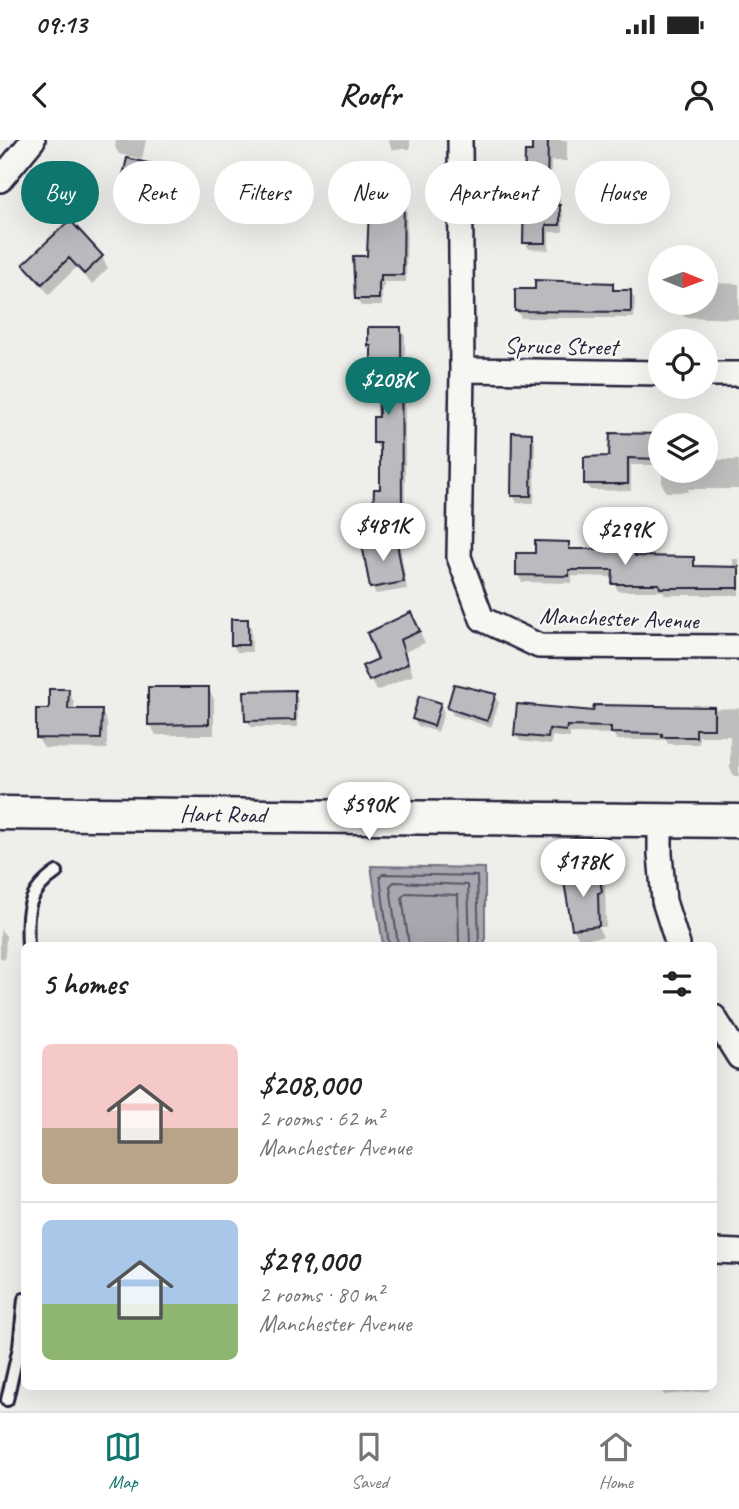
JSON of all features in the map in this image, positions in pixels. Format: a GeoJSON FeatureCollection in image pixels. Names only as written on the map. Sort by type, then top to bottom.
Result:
{"type":"FeatureCollection","features":[{"type":"Feature","properties":{"kind":"street"},"geometry":{"type":"LineString","coordinates":[[0,180],[33,140]]}},
{"type":"Feature","properties":{"kind":"street","name":"Manchester Avenue"},"geometry":{"type":"LineString","coordinates":[[460,140],[462,370],[459,556],[482,619],[539,646],[739,647]]}},
{"type":"Feature","properties":{"kind":"street","name":"Spruce Street"},"geometry":{"type":"LineString","coordinates":[[462,370],[648,373]]}},
{"type":"Feature","properties":{"kind":"street"},"geometry":{"type":"LineString","coordinates":[[718,374],[739,374]]}},
{"type":"Feature","properties":{"kind":"street","name":"Hart Road"},"geometry":{"type":"LineString","coordinates":[[0,813],[739,821]]}},
{"type":"Feature","properties":{"kind":"street"},"geometry":{"type":"LineString","coordinates":[[660,820],[664,901],[677,942]]}},
{"type":"Feature","properties":{"kind":"street"},"geometry":{"type":"LineString","coordinates":[[717,1022],[739,1057]]}},
{"type":"Feature","properties":{"kind":"street"},"geometry":{"type":"LineString","coordinates":[[717,1251],[739,1252]]}},
{"type":"Feature","properties":{"kind":"lane"},"geometry":{"type":"LineString","coordinates":[[28,942],[26,919],[32,896],[40,883],[57,872]]}},
{"type":"Feature","properties":{"kind":"lane"},"geometry":{"type":"LineString","coordinates":[[7,1400],[21,1328]]}},
{"type":"Feature","properties":{"kind":"water"},"geometry":{"type":"Polygon","coordinates":[[[371,866],[485,868],[485,942],[383,942],[371,866]]]}},
{"type":"Feature","properties":{"kind":"building"},"geometry":{"type":"Polygon","coordinates":[[[532,140],[548,140],[548,161],[525,161],[525,151],[532,151],[532,140]]]}},
{"type":"Feature","properties":{"kind":"building"},"geometry":{"type":"Polygon","coordinates":[[[66,224],[74,224],[103,256],[84,274],[69,258],[42,284],[23,264],[66,224]]]}},
{"type":"Feature","properties":{"kind":"building"},"geometry":{"type":"Polygon","coordinates":[[[368,224],[404,224],[403,275],[381,275],[379,299],[355,299],[353,256],[367,256],[368,224]]]}},
{"type":"Feature","properties":{"kind":"building"},"geometry":{"type":"Polygon","coordinates":[[[523,224],[560,224],[546,225],[546,243],[523,243],[523,224]]]}},
{"type":"Feature","properties":{"kind":"building"},"geometry":{"type":"Polygon","coordinates":[[[535,280],[613,283],[613,290],[631,290],[631,312],[515,311],[515,289],[535,289],[535,280]]]}},
{"type":"Feature","properties":{"kind":"building"},"geometry":{"type":"Polygon","coordinates":[[[368,327],[401,327],[402,514],[373,514],[374,489],[380,489],[380,443],[373,443],[373,417],[379,417],[378,373],[371,373],[368,327]]]}},
{"type":"Feature","properties":{"kind":"building"},"geometry":{"type":"Polygon","coordinates":[[[512,432],[532,433],[531,496],[511,496],[512,432]]]}},
{"type":"Feature","properties":{"kind":"building"},"geometry":{"type":"Polygon","coordinates":[[[610,433],[648,434],[648,459],[628,458],[628,484],[584,484],[584,457],[609,456],[610,433]]]}},
{"type":"Feature","properties":{"kind":"building"},"geometry":{"type":"Polygon","coordinates":[[[396,538],[404,582],[370,588],[362,544],[396,538]]]}},
{"type":"Feature","properties":{"kind":"building"},"geometry":{"type":"Polygon","coordinates":[[[535,541],[569,542],[569,549],[635,549],[635,556],[694,557],[694,566],[739,567],[739,588],[660,588],[659,584],[612,584],[613,570],[569,570],[569,576],[516,575],[516,553],[535,553],[535,541]]]}},
{"type":"Feature","properties":{"kind":"building"},"geometry":{"type":"Polygon","coordinates":[[[411,612],[420,631],[400,640],[408,664],[369,681],[362,666],[378,659],[367,633],[411,612]]]}},
{"type":"Feature","properties":{"kind":"building"},"geometry":{"type":"Polygon","coordinates":[[[231,619],[248,619],[248,645],[231,645],[231,619]]]}},
{"type":"Feature","properties":{"kind":"building"},"geometry":{"type":"Polygon","coordinates":[[[454,684],[496,694],[487,721],[447,708],[454,684]]]}},
{"type":"Feature","properties":{"kind":"building"},"geometry":{"type":"Polygon","coordinates":[[[148,687],[209,687],[209,724],[148,725],[148,687]]]}},
{"type":"Feature","properties":{"kind":"building"},"geometry":{"type":"Polygon","coordinates":[[[49,689],[69,689],[68,709],[102,709],[101,739],[36,738],[36,709],[49,709],[49,689]]]}},
{"type":"Feature","properties":{"kind":"building"},"geometry":{"type":"Polygon","coordinates":[[[295,690],[295,720],[245,721],[244,691],[295,690]]]}},
{"type":"Feature","properties":{"kind":"building"},"geometry":{"type":"Polygon","coordinates":[[[419,696],[441,703],[434,726],[412,719],[419,696]]]}},
{"type":"Feature","properties":{"kind":"building"},"geometry":{"type":"Polygon","coordinates":[[[517,704],[593,711],[594,705],[714,707],[714,729],[696,729],[696,737],[611,733],[611,727],[567,726],[566,731],[549,729],[548,738],[514,735],[517,704]]]}},
{"type":"Feature","properties":{"kind":"building"},"geometry":{"type":"Polygon","coordinates":[[[599,872],[602,892],[598,893],[599,926],[572,929],[563,876],[599,872]]]}}]}
